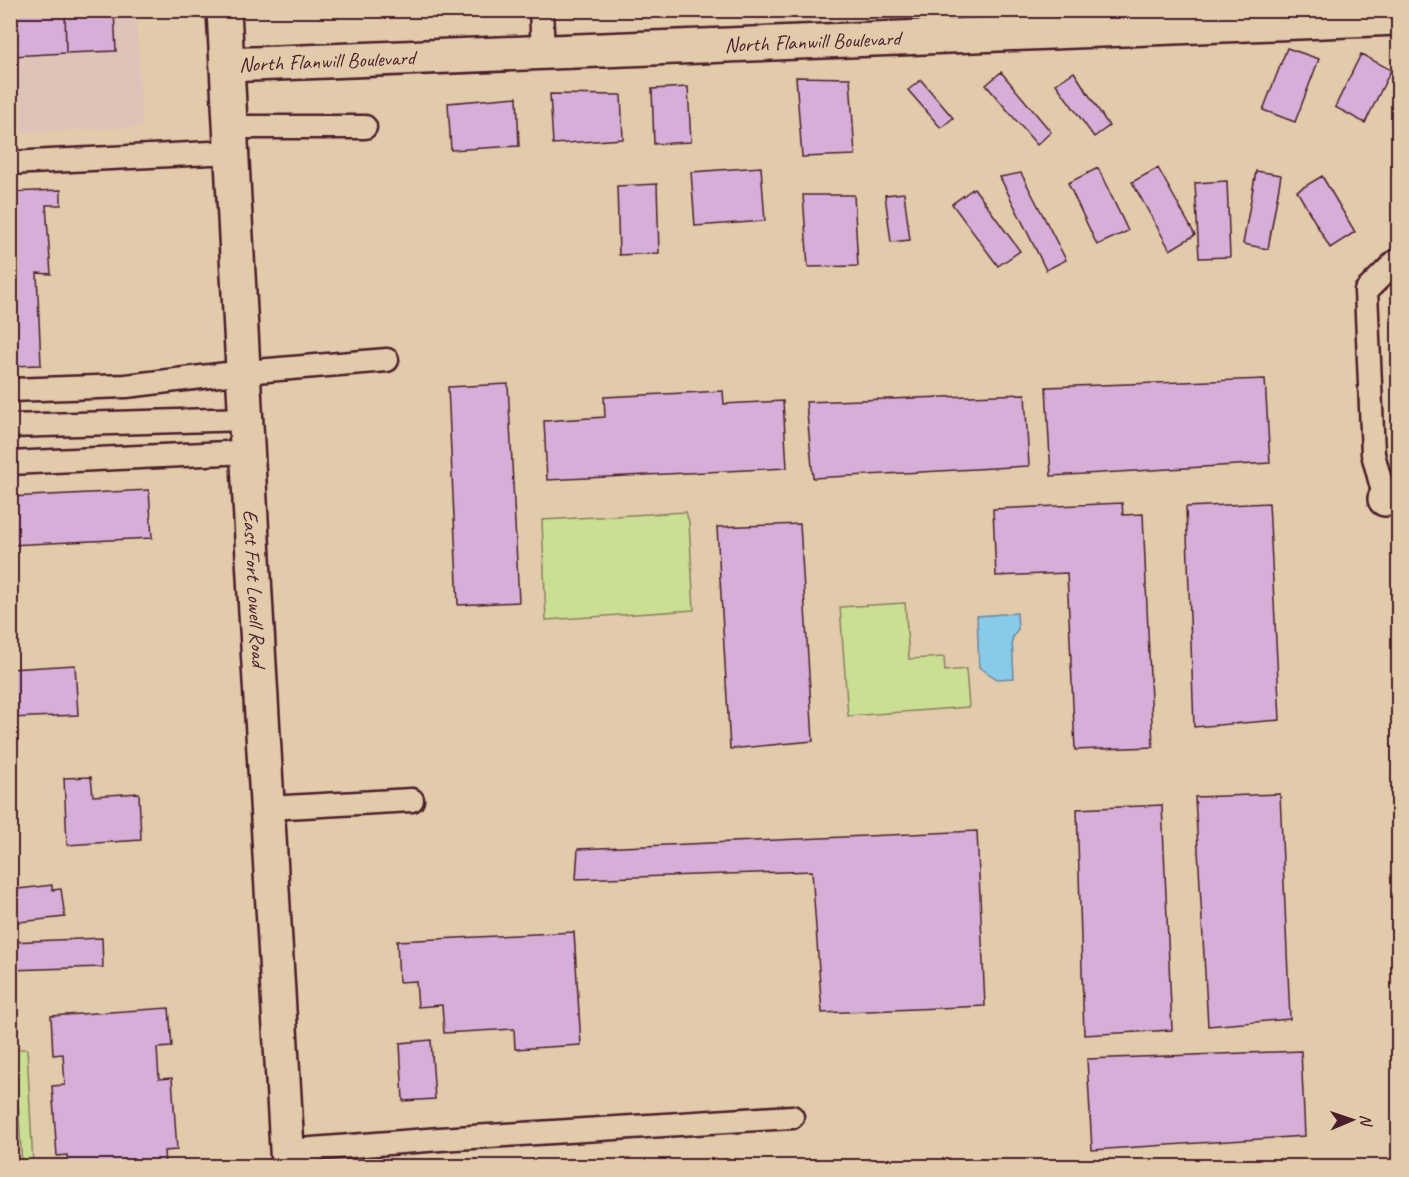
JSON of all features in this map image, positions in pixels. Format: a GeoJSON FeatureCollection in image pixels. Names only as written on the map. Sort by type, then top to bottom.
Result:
{"type":"FeatureCollection","features":[{"type":"Feature","properties":{"kind":"street","name":"East Fort Lowell Road"},"geometry":{"type":"LineString","coordinates":[[224,10],[287,1159]]}},
{"type":"Feature","properties":{"kind":"street","name":"North Flanwill Boulevard"},"geometry":{"type":"LineString","coordinates":[[227,65],[1398,18]]}},
{"type":"Feature","properties":{"kind":"lane"},"geometry":{"type":"LineString","coordinates":[[541,10],[543,51]]}},
{"type":"Feature","properties":{"kind":"lane"},"geometry":{"type":"LineString","coordinates":[[10,163],[365,127]]}},
{"type":"Feature","properties":{"kind":"lane"},"geometry":{"type":"LineString","coordinates":[[1392,498],[1373,454],[1366,291],[1398,261]]}},
{"type":"Feature","properties":{"kind":"lane"},"geometry":{"type":"LineString","coordinates":[[10,390],[126,386],[244,372],[387,360]]}},
{"type":"Feature","properties":{"kind":"lane"},"geometry":{"type":"LineString","coordinates":[[10,426],[247,419]]}},
{"type":"Feature","properties":{"kind":"lane"},"geometry":{"type":"LineString","coordinates":[[10,463],[248,452]]}},
{"type":"Feature","properties":{"kind":"lane"},"geometry":{"type":"LineString","coordinates":[[267,808],[412,801]]}},
{"type":"Feature","properties":{"kind":"lane"},"geometry":{"type":"LineString","coordinates":[[287,1159],[440,1139],[792,1117]]}},
{"type":"Feature","properties":{"kind":"shaded area"},"geometry":{"type":"Polygon","coordinates":[[[10,11],[136,11],[142,127],[11,133],[10,11]]]}},
{"type":"Feature","properties":{"kind":"green space"},"geometry":{"type":"Polygon","coordinates":[[[686,512],[689,522],[694,610],[546,620],[542,520],[686,512]]]}},
{"type":"Feature","properties":{"kind":"green space"},"geometry":{"type":"Polygon","coordinates":[[[905,603],[909,659],[944,657],[945,671],[966,669],[969,707],[848,716],[840,607],[905,603]]]}},
{"type":"Feature","properties":{"kind":"green space"},"geometry":{"type":"Polygon","coordinates":[[[15,1049],[27,1049],[33,1166],[22,1166],[15,1049]]]}},
{"type":"Feature","properties":{"kind":"water"},"geometry":{"type":"Polygon","coordinates":[[[1017,613],[1018,629],[1012,639],[1014,678],[997,679],[979,667],[977,616],[1017,613]]]}},
{"type":"Feature","properties":{"kind":"building"},"geometry":{"type":"Polygon","coordinates":[[[11,10],[65,10],[66,53],[12,56],[11,10]]]}},
{"type":"Feature","properties":{"kind":"building"},"geometry":{"type":"Polygon","coordinates":[[[65,10],[114,10],[116,51],[66,53],[65,10]]]}},
{"type":"Feature","properties":{"kind":"building"},"geometry":{"type":"Polygon","coordinates":[[[1287,48],[1319,59],[1295,122],[1263,110],[1287,48]]]}},
{"type":"Feature","properties":{"kind":"building"},"geometry":{"type":"Polygon","coordinates":[[[1361,54],[1391,70],[1365,123],[1335,107],[1361,54]]]}},
{"type":"Feature","properties":{"kind":"building"},"geometry":{"type":"Polygon","coordinates":[[[1001,72],[1051,132],[1037,145],[986,85],[1001,72]]]}},
{"type":"Feature","properties":{"kind":"building"},"geometry":{"type":"Polygon","coordinates":[[[1074,72],[1109,126],[1094,137],[1056,84],[1074,72]]]}},
{"type":"Feature","properties":{"kind":"building"},"geometry":{"type":"Polygon","coordinates":[[[796,77],[850,78],[855,155],[802,157],[796,77]]]}},
{"type":"Feature","properties":{"kind":"building"},"geometry":{"type":"Polygon","coordinates":[[[921,80],[953,118],[941,128],[908,90],[921,80]]]}},
{"type":"Feature","properties":{"kind":"building"},"geometry":{"type":"Polygon","coordinates":[[[688,87],[691,142],[654,144],[652,89],[688,87]]]}},
{"type":"Feature","properties":{"kind":"building"},"geometry":{"type":"Polygon","coordinates":[[[550,94],[621,95],[623,139],[553,144],[550,94]]]}},
{"type":"Feature","properties":{"kind":"building"},"geometry":{"type":"Polygon","coordinates":[[[517,97],[519,146],[451,150],[448,103],[517,97]]]}},
{"type":"Feature","properties":{"kind":"building"},"geometry":{"type":"Polygon","coordinates":[[[761,167],[765,221],[695,226],[691,172],[761,167]]]}},
{"type":"Feature","properties":{"kind":"building"},"geometry":{"type":"Polygon","coordinates":[[[1098,168],[1128,231],[1097,245],[1068,183],[1098,168]]]}},
{"type":"Feature","properties":{"kind":"building"},"geometry":{"type":"Polygon","coordinates":[[[1158,168],[1195,235],[1170,250],[1132,182],[1158,168]]]}},
{"type":"Feature","properties":{"kind":"building"},"geometry":{"type":"Polygon","coordinates":[[[1256,171],[1281,175],[1268,249],[1243,244],[1256,171]]]}},
{"type":"Feature","properties":{"kind":"building"},"geometry":{"type":"Polygon","coordinates":[[[1021,173],[1066,260],[1046,270],[1000,177],[1021,173]]]}},
{"type":"Feature","properties":{"kind":"building"},"geometry":{"type":"Polygon","coordinates":[[[1322,176],[1355,232],[1330,248],[1297,191],[1322,176]]]}},
{"type":"Feature","properties":{"kind":"building"},"geometry":{"type":"Polygon","coordinates":[[[1227,181],[1230,257],[1199,258],[1195,183],[1227,181]]]}},
{"type":"Feature","properties":{"kind":"building"},"geometry":{"type":"Polygon","coordinates":[[[657,184],[659,253],[619,255],[617,186],[657,184]]]}},
{"type":"Feature","properties":{"kind":"building"},"geometry":{"type":"Polygon","coordinates":[[[974,188],[1020,251],[998,266],[952,204],[974,188]]]}},
{"type":"Feature","properties":{"kind":"building"},"geometry":{"type":"Polygon","coordinates":[[[61,190],[61,205],[46,205],[51,274],[37,273],[41,365],[10,366],[10,192],[61,190]]]}},
{"type":"Feature","properties":{"kind":"building"},"geometry":{"type":"Polygon","coordinates":[[[904,193],[910,240],[891,242],[885,195],[904,193]]]}},
{"type":"Feature","properties":{"kind":"building"},"geometry":{"type":"Polygon","coordinates":[[[803,195],[854,195],[858,266],[808,267],[803,195]]]}},
{"type":"Feature","properties":{"kind":"building"},"geometry":{"type":"Polygon","coordinates":[[[1397,338],[1398,338],[1398,404],[1397,338]]]}},
{"type":"Feature","properties":{"kind":"building"},"geometry":{"type":"Polygon","coordinates":[[[1265,379],[1270,463],[1051,476],[1046,387],[1265,379]]]}},
{"type":"Feature","properties":{"kind":"building"},"geometry":{"type":"Polygon","coordinates":[[[508,384],[519,602],[458,605],[448,387],[508,384]]]}},
{"type":"Feature","properties":{"kind":"building"},"geometry":{"type":"Polygon","coordinates":[[[723,391],[724,404],[783,401],[787,468],[547,480],[544,421],[605,417],[604,397],[723,391]]]}},
{"type":"Feature","properties":{"kind":"building"},"geometry":{"type":"Polygon","coordinates":[[[1025,394],[1029,466],[813,478],[806,402],[1025,394]]]}},
{"type":"Feature","properties":{"kind":"building"},"geometry":{"type":"Polygon","coordinates":[[[149,490],[152,538],[10,545],[10,497],[149,490]]]}},
{"type":"Feature","properties":{"kind":"building"},"geometry":{"type":"Polygon","coordinates":[[[1122,503],[1123,515],[1143,514],[1153,747],[1075,750],[1067,573],[996,576],[993,509],[1122,503]]]}},
{"type":"Feature","properties":{"kind":"building"},"geometry":{"type":"Polygon","coordinates":[[[1269,503],[1280,720],[1194,727],[1186,507],[1269,503]]]}},
{"type":"Feature","properties":{"kind":"building"},"geometry":{"type":"Polygon","coordinates":[[[800,524],[813,741],[730,749],[717,527],[800,524]]]}},
{"type":"Feature","properties":{"kind":"building"},"geometry":{"type":"Polygon","coordinates":[[[75,665],[78,715],[10,718],[10,669],[75,665]]]}},
{"type":"Feature","properties":{"kind":"building"},"geometry":{"type":"Polygon","coordinates":[[[91,777],[93,796],[139,793],[141,840],[67,845],[64,778],[91,777]]]}},
{"type":"Feature","properties":{"kind":"building"},"geometry":{"type":"Polygon","coordinates":[[[1280,794],[1290,1019],[1208,1026],[1195,797],[1280,794]]]}},
{"type":"Feature","properties":{"kind":"building"},"geometry":{"type":"Polygon","coordinates":[[[1162,805],[1172,1030],[1084,1035],[1077,809],[1162,805]]]}},
{"type":"Feature","properties":{"kind":"building"},"geometry":{"type":"Polygon","coordinates":[[[977,831],[985,1006],[822,1013],[812,871],[576,879],[578,849],[977,831]]]}},
{"type":"Feature","properties":{"kind":"building"},"geometry":{"type":"Polygon","coordinates":[[[52,885],[52,890],[61,889],[65,917],[10,923],[10,890],[52,885]]]}},
{"type":"Feature","properties":{"kind":"building"},"geometry":{"type":"Polygon","coordinates":[[[574,932],[581,1045],[515,1049],[514,1029],[444,1033],[442,1005],[418,1007],[416,981],[399,982],[397,941],[574,932]]]}},
{"type":"Feature","properties":{"kind":"building"},"geometry":{"type":"Polygon","coordinates":[[[102,938],[103,967],[10,970],[10,942],[102,938]]]}},
{"type":"Feature","properties":{"kind":"building"},"geometry":{"type":"Polygon","coordinates":[[[169,1008],[172,1047],[157,1048],[159,1079],[172,1078],[177,1150],[164,1151],[165,1166],[68,1166],[67,1155],[57,1156],[52,1086],[65,1085],[63,1054],[53,1055],[51,1016],[169,1008]]]}},
{"type":"Feature","properties":{"kind":"building"},"geometry":{"type":"Polygon","coordinates":[[[431,1040],[435,1099],[403,1101],[400,1043],[431,1040]]]}},
{"type":"Feature","properties":{"kind":"building"},"geometry":{"type":"Polygon","coordinates":[[[1301,1051],[1305,1136],[1092,1150],[1087,1059],[1301,1051]]]}}]}
